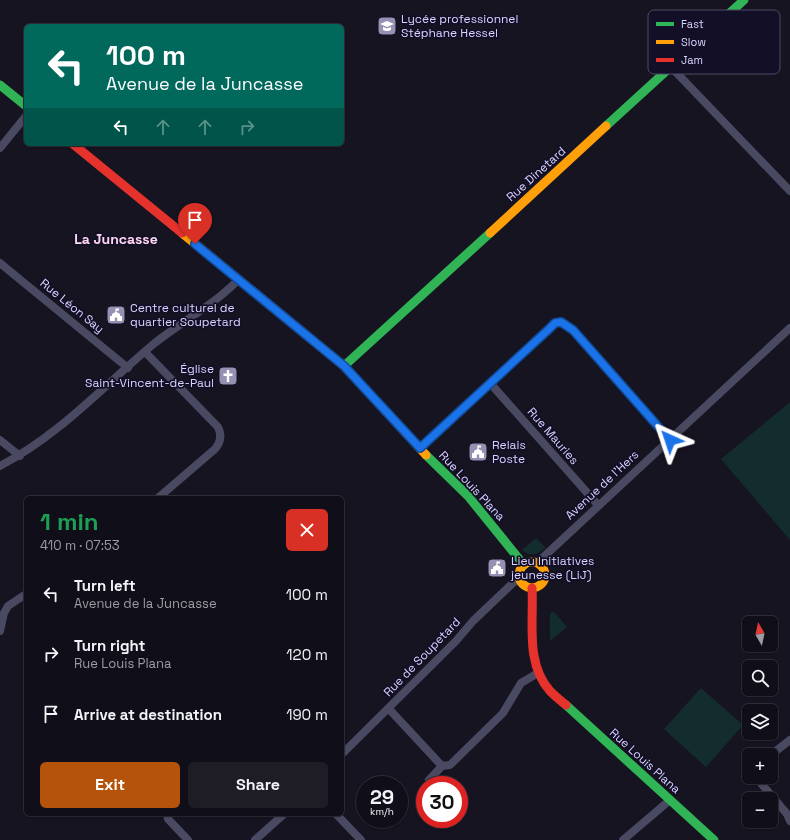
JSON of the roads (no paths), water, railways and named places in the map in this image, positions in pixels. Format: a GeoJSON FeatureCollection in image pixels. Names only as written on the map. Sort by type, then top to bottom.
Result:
{"type":"FeatureCollection","features":[{"type":"Feature","properties":{"kind":"street","name":"Rue Dinetard"},"geometry":{"type":"LineString","coordinates":[[733,10],[744,0]]}},
{"type":"Feature","properties":{"kind":"street","name":"Rue Dinetard"},"geometry":{"type":"LineString","coordinates":[[344,366],[663,74]]}},
{"type":"Feature","properties":{"kind":"street"},"geometry":{"type":"LineString","coordinates":[[678,74],[790,191]]}},
{"type":"Feature","properties":{"kind":"street"},"geometry":{"type":"LineString","coordinates":[[0,85],[24,104]]}},
{"type":"Feature","properties":{"kind":"street"},"geometry":{"type":"LineString","coordinates":[[0,148],[24,118]]}},
{"type":"Feature","properties":{"kind":"street","name":"Rue Louis Plana"},"geometry":{"type":"LineString","coordinates":[[75,146],[344,366],[487,518],[524,565]]}},
{"type":"Feature","properties":{"kind":"street","name":"Rue Léon Say"},"geometry":{"type":"LineString","coordinates":[[0,263],[128,368]]}},
{"type":"Feature","properties":{"kind":"street"},"geometry":{"type":"LineString","coordinates":[[0,466],[20,456],[57,430],[145,352],[238,280]]}},
{"type":"Feature","properties":{"kind":"street"},"geometry":{"type":"LineString","coordinates":[[420,448],[555,323],[561,322],[573,330],[670,440]]}},
{"type":"Feature","properties":{"kind":"street","name":"Avenue de l'Hers"},"geometry":{"type":"LineString","coordinates":[[537,563],[790,328]]}},
{"type":"Feature","properties":{"kind":"street"},"geometry":{"type":"LineString","coordinates":[[145,352],[218,427],[221,437],[215,449],[160,496]]}},
{"type":"Feature","properties":{"kind":"street","name":"Rue Mauries"},"geometry":{"type":"LineString","coordinates":[[490,383],[598,505]]}},
{"type":"Feature","properties":{"kind":"street"},"geometry":{"type":"LineString","coordinates":[[0,440],[20,456]]}},
{"type":"Feature","properties":{"kind":"street"},"geometry":{"type":"LineString","coordinates":[[528,563],[537,563],[544,570],[544,578],[538,586],[532,588],[524,585],[520,578],[520,570],[528,563]]}},
{"type":"Feature","properties":{"kind":"street","name":"Rue de Soupetard"},"geometry":{"type":"LineString","coordinates":[[344,752],[456,641],[473,621],[520,578]]}},
{"type":"Feature","properties":{"kind":"street","name":"Rue Louis Plana"},"geometry":{"type":"LineString","coordinates":[[532,588],[532,648],[538,673],[549,690],[714,840]]}},
{"type":"Feature","properties":{"kind":"street"},"geometry":{"type":"LineString","coordinates":[[0,631],[2,612],[11,603],[24,595]]}},
{"type":"Feature","properties":{"kind":"street"},"geometry":{"type":"LineString","coordinates":[[433,776],[442,766],[450,765],[503,713],[521,683],[538,673]]}},
{"type":"Feature","properties":{"kind":"street"},"geometry":{"type":"LineString","coordinates":[[389,709],[442,766]]}},
{"type":"Feature","properties":{"kind":"street"},"geometry":{"type":"LineString","coordinates":[[778,749],[790,740]]}},
{"type":"Feature","properties":{"kind":"street"},"geometry":{"type":"LineString","coordinates":[[762,784],[787,814],[790,821]]}},
{"type":"Feature","properties":{"kind":"street"},"geometry":{"type":"LineString","coordinates":[[623,840],[670,800]]}},
{"type":"Feature","properties":{"kind":"street"},"geometry":{"type":"LineString","coordinates":[[168,816],[168,819],[188,840]]}},
{"type":"Feature","properties":{"kind":"street"},"geometry":{"type":"LineString","coordinates":[[255,840],[281,816]]}},
{"type":"Feature","properties":{"kind":"street"},"geometry":{"type":"LineString","coordinates":[[338,816],[361,840]]}},
{"type":"Feature","properties":{"kind":"place","name":"Lycée professionnel Stéphane Hessel"},"geometry":{"type":"Point","coordinates":[387,26]}},
{"type":"Feature","properties":{"kind":"place","name":"Centre culturel de quartier Soupetard"},"geometry":{"type":"Point","coordinates":[116,315]}},
{"type":"Feature","properties":{"kind":"place","name":"Église Saint-Vincent-de-Paul"},"geometry":{"type":"Point","coordinates":[228,376]}},
{"type":"Feature","properties":{"kind":"place","name":"Relais Poste"},"geometry":{"type":"Point","coordinates":[478,452]}},
{"type":"Feature","properties":{"kind":"place","name":"Lieu Initiatives jeunesse (LiJ)"},"geometry":{"type":"Point","coordinates":[497,568]}},
{"type":"Feature","properties":{"kind":"district","name":"La Juncasse"},"geometry":{"type":"Point","coordinates":[116,239]}}]}
